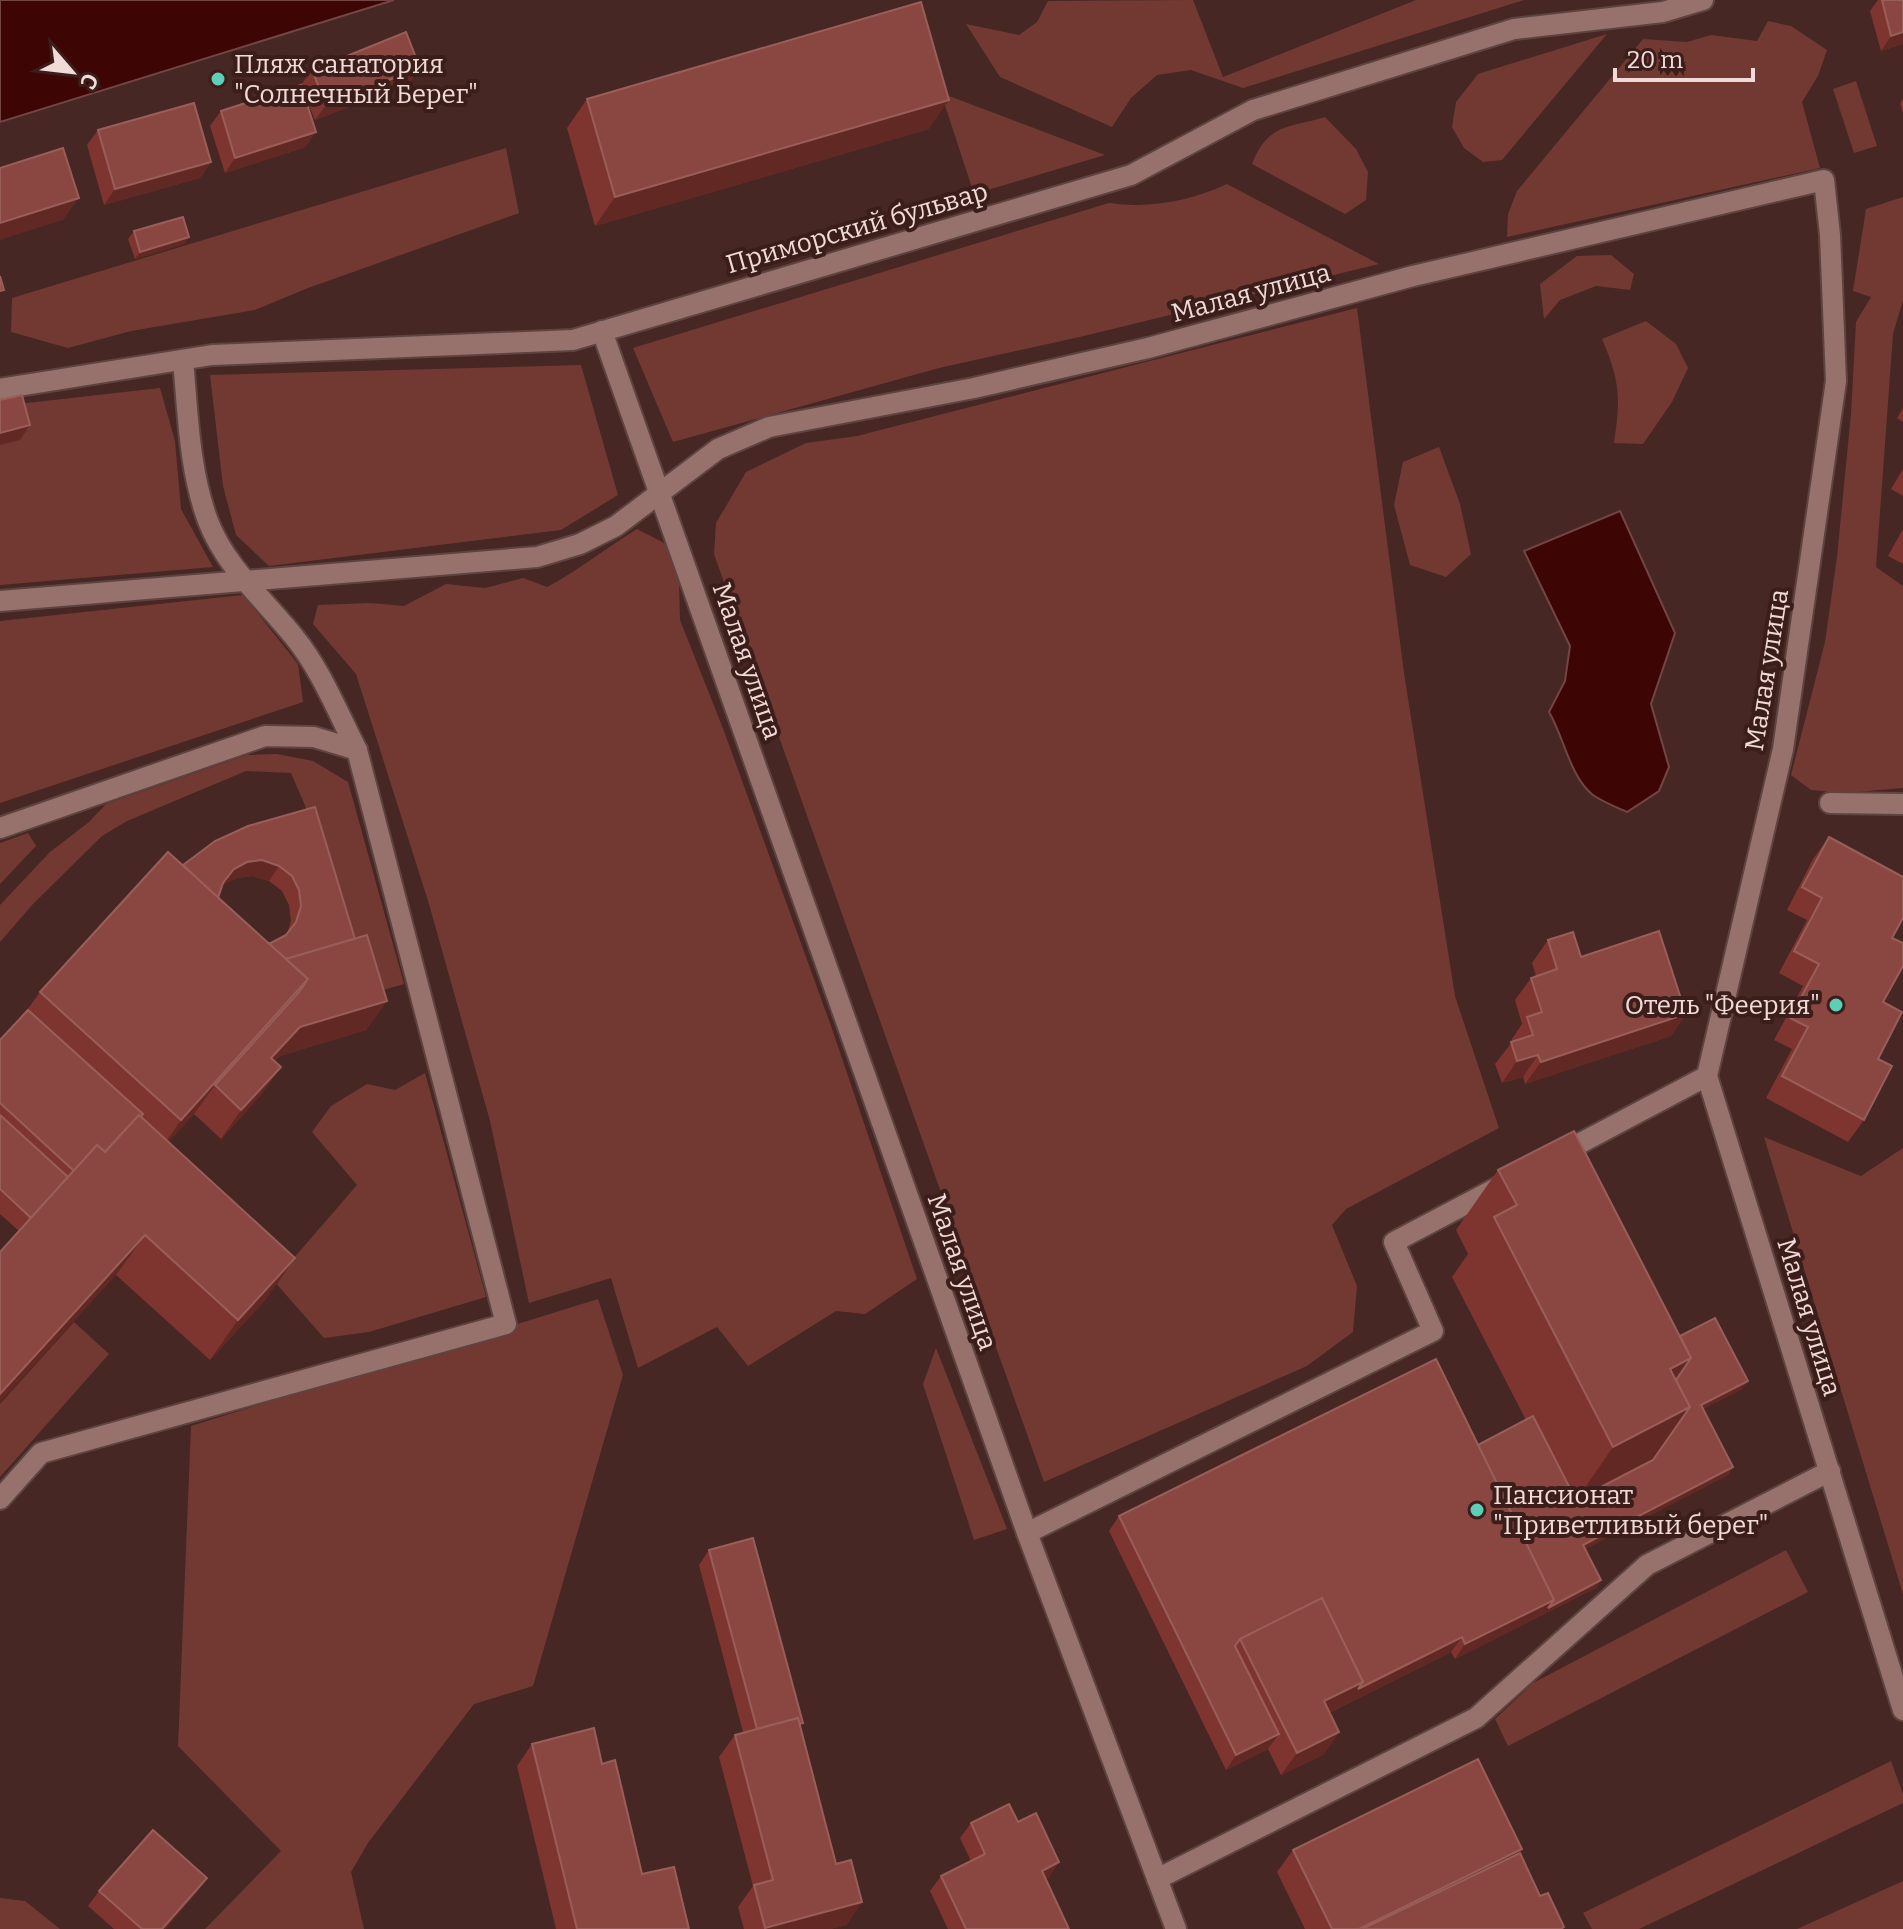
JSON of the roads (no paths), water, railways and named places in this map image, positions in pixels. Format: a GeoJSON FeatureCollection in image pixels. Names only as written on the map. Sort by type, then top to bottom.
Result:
{"type":"FeatureCollection","features":[{"type":"Feature","properties":{"kind":"street","name":"Приморский бульвар"},"geometry":{"type":"LineString","coordinates":[[0,389],[228,354],[573,340],[1131,175],[1253,110],[1514,29],[1663,12],[1703,0]]}},
{"type":"Feature","properties":{"kind":"street","name":"Малая улица"},"geometry":{"type":"LineString","coordinates":[[1176,1929],[1027,1533],[660,493],[718,449],[769,427],[974,388],[1161,345],[1413,276],[1824,180],[1830,235],[1836,381],[1783,749],[1707,1076],[1903,1710]]}},
{"type":"Feature","properties":{"kind":"street"},"geometry":{"type":"LineString","coordinates":[[0,601],[537,557],[580,544],[616,526],[660,493],[602,331]]}},
{"type":"Feature","properties":{"kind":"street"},"geometry":{"type":"LineString","coordinates":[[0,1499],[41,1453],[506,1324],[357,750],[326,688],[297,640],[243,581],[209,525],[194,480],[183,360]]}},
{"type":"Feature","properties":{"kind":"street"},"geometry":{"type":"LineString","coordinates":[[0,828],[265,736],[314,737],[357,750]]}},
{"type":"Feature","properties":{"kind":"street"},"geometry":{"type":"LineString","coordinates":[[1830,803],[1903,804]]}},
{"type":"Feature","properties":{"kind":"street"},"geometry":{"type":"LineString","coordinates":[[1027,1533],[1433,1331],[1394,1242],[1707,1076]]}},
{"type":"Feature","properties":{"kind":"street"},"geometry":{"type":"LineString","coordinates":[[1157,1879],[1476,1718],[1647,1565],[1830,1471]]}},
{"type":"Feature","properties":{"kind":"place","name":"Пляж санатория \"Солнечный Берег\""},"geometry":{"type":"Point","coordinates":[218,79]}},
{"type":"Feature","properties":{"kind":"place","name":"Отель \"Феерия\""},"geometry":{"type":"Point","coordinates":[1836,1005]}},
{"type":"Feature","properties":{"kind":"place","name":"Пансионат \"Приветливый берег\""},"geometry":{"type":"Point","coordinates":[1477,1510]}}]}
